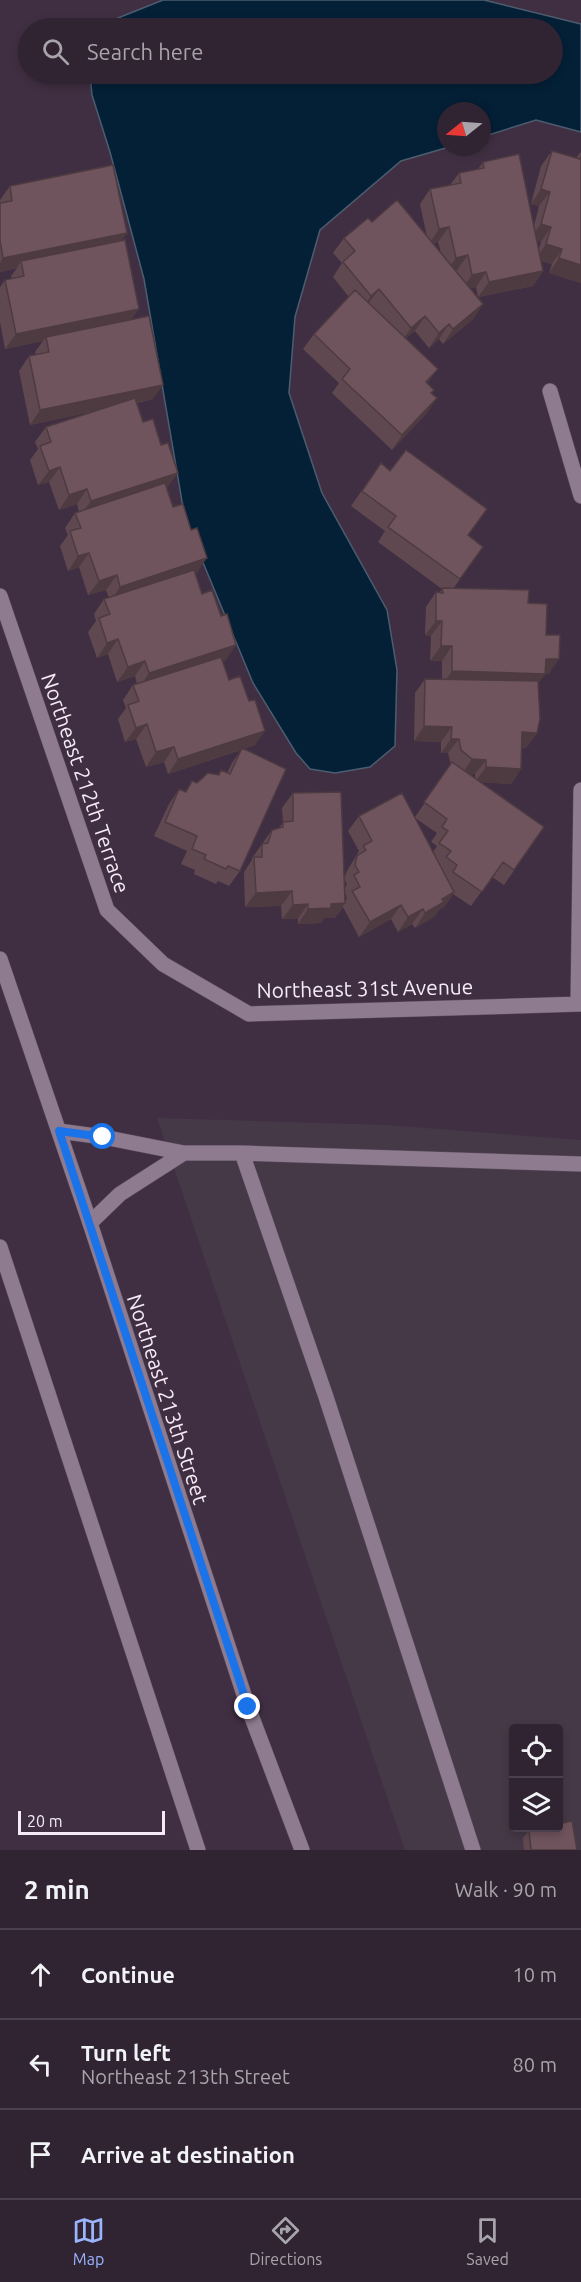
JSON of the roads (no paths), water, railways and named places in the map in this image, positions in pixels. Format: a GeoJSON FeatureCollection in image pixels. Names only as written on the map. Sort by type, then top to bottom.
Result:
{"type":"FeatureCollection","features":[{"type":"Feature","properties":{"kind":"street"},"geometry":{"type":"LineString","coordinates":[[550,391],[581,496]]}},
{"type":"Feature","properties":{"kind":"street","name":"Northeast 212th Terrace"},"geometry":{"type":"LineString","coordinates":[[0,596],[106,910],[163,964]]}},
{"type":"Feature","properties":{"kind":"street"},"geometry":{"type":"LineString","coordinates":[[579,1004],[581,790]]}},
{"type":"Feature","properties":{"kind":"street","name":"Northeast 213th Street"},"geometry":{"type":"LineString","coordinates":[[0,959],[90,1223],[244,1696],[302,1850]]}},
{"type":"Feature","properties":{"kind":"street","name":"Northeast 31st Avenue"},"geometry":{"type":"LineString","coordinates":[[163,964],[249,1014],[579,1004]]}},
{"type":"Feature","properties":{"kind":"street"},"geometry":{"type":"LineString","coordinates":[[59,1131],[184,1153],[581,1164]]}},
{"type":"Feature","properties":{"kind":"street"},"geometry":{"type":"LineString","coordinates":[[90,1223],[120,1194],[184,1153]]}},
{"type":"Feature","properties":{"kind":"street"},"geometry":{"type":"LineString","coordinates":[[242,1153],[329,1408],[473,1850]]}},
{"type":"Feature","properties":{"kind":"street"},"geometry":{"type":"LineString","coordinates":[[0,1247],[198,1850]]}},
{"type":"Feature","properties":{"kind":"water"},"geometry":{"type":"Polygon","coordinates":[[[163,0],[484,0],[557,18],[118,18],[163,0]]]}},
{"type":"Feature","properties":{"kind":"water"},"geometry":{"type":"Polygon","coordinates":[[[563,20],[581,24],[581,132],[536,120],[491,134],[491,102],[437,102],[437,150],[401,161],[320,230],[295,317],[289,393],[322,493],[387,610],[397,670],[395,746],[370,767],[335,773],[310,769],[296,753],[253,683],[185,519],[144,279],[110,152],[92,95],[91,84],[563,84],[563,20]]]}}]}
